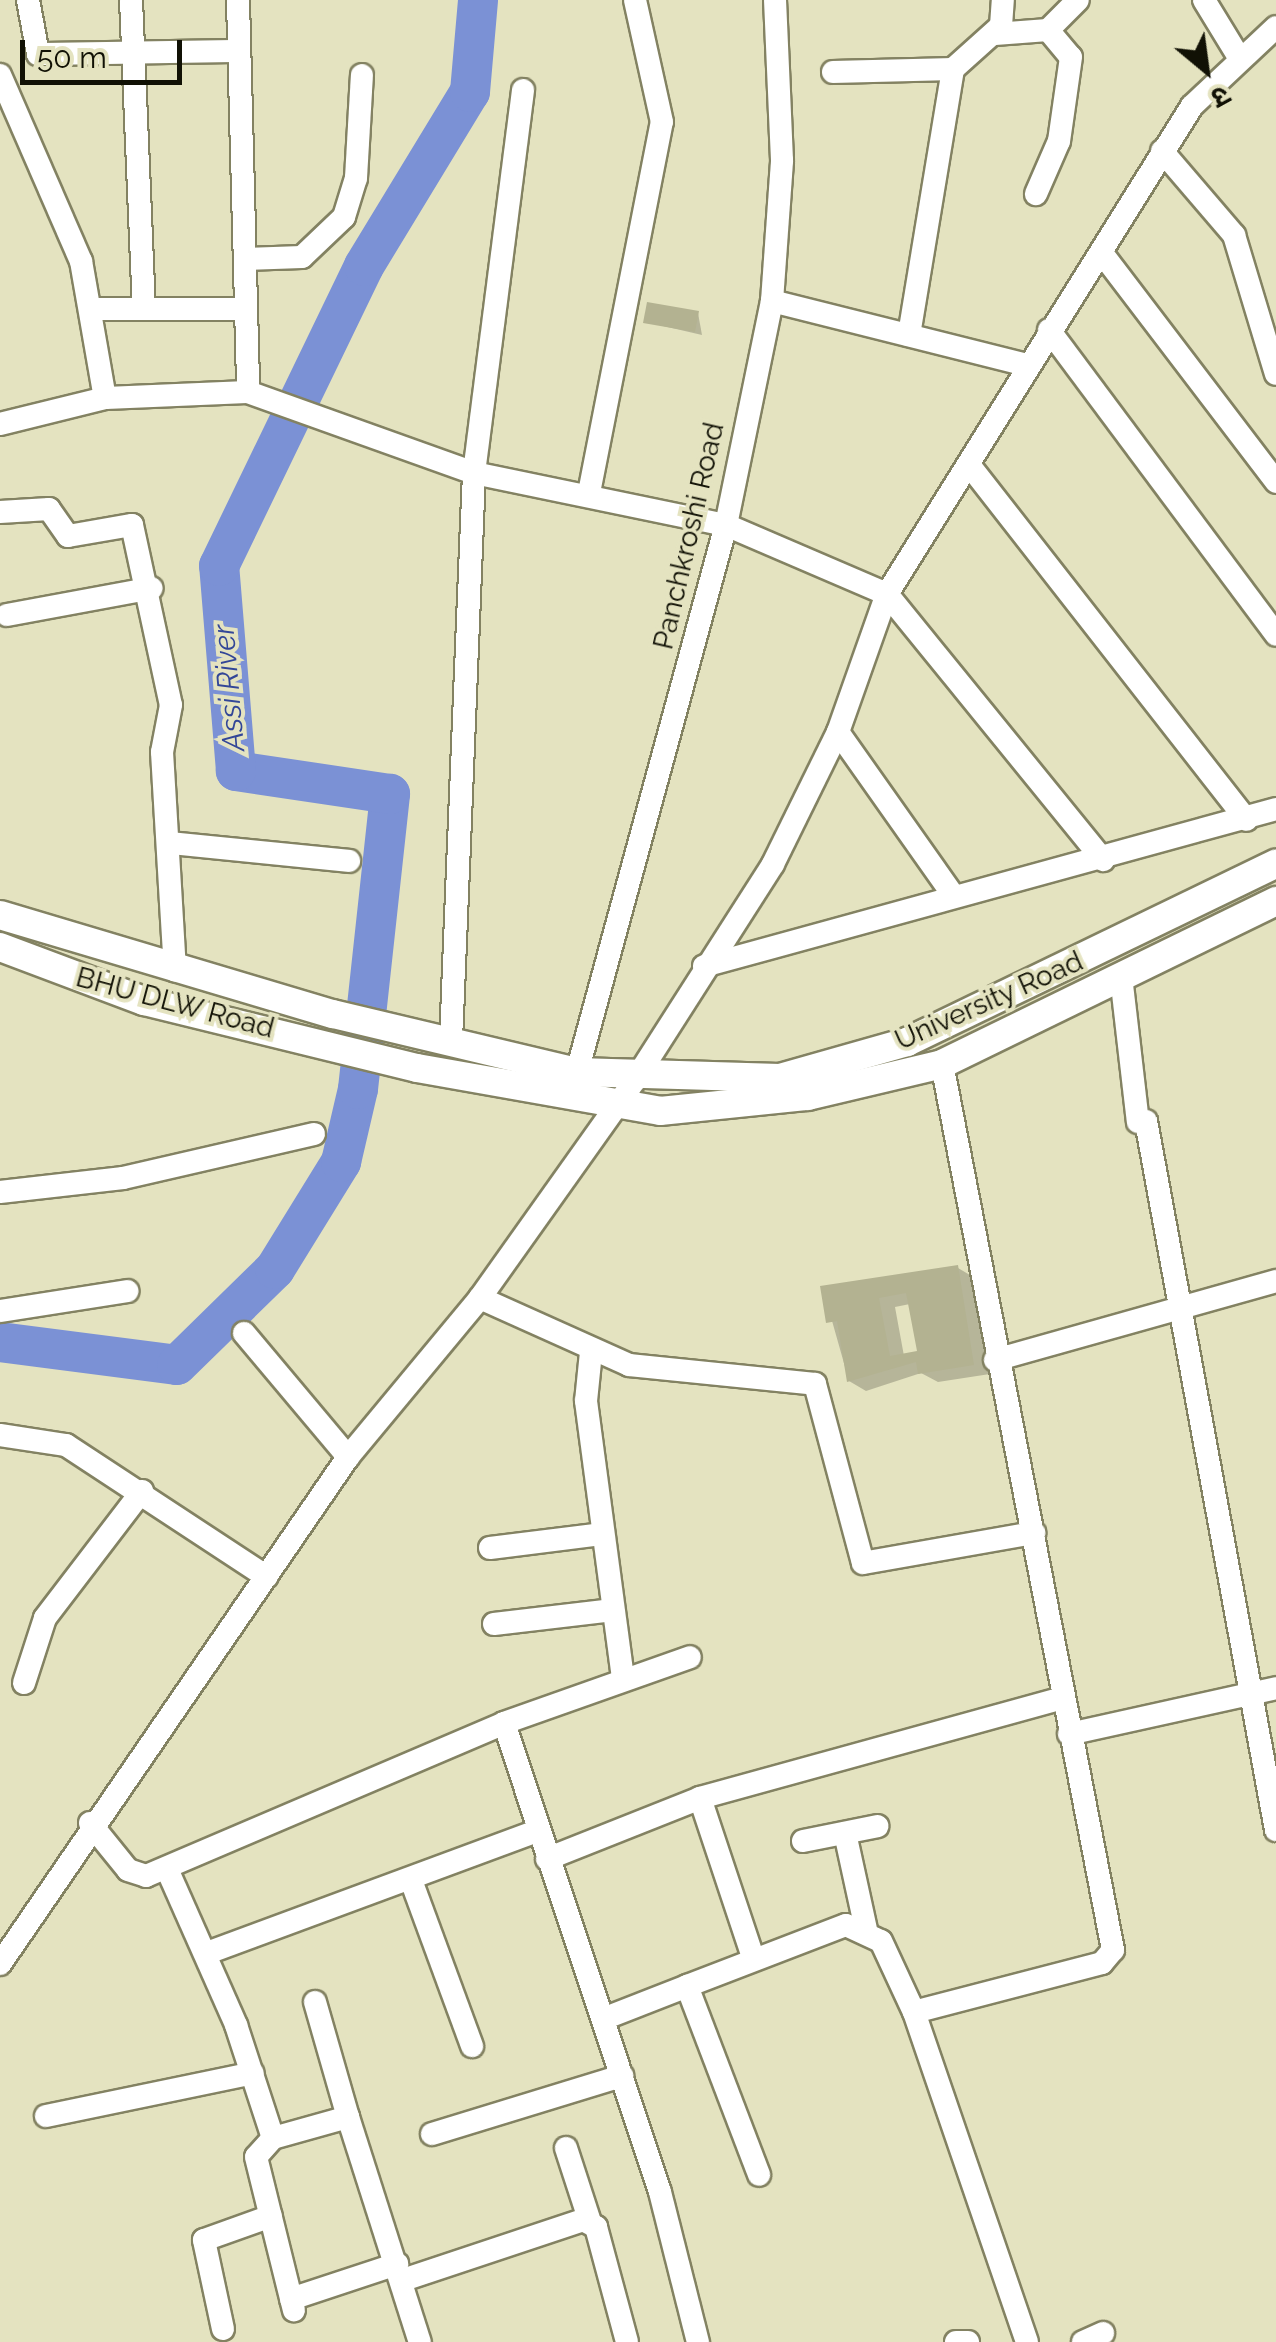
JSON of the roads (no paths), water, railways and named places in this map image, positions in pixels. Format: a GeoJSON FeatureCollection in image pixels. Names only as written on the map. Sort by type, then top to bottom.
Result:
{"type":"FeatureCollection","features":[{"type":"Feature","properties":{"kind":"main road","name":"University Road"},"geometry":{"type":"LineString","coordinates":[[332,1014],[577,1072],[635,1080],[780,1078],[908,1042],[1276,864]]}},
{"type":"Feature","properties":{"kind":"main road","name":"BHU DLW Road"},"geometry":{"type":"LineString","coordinates":[[0,948],[144,1001],[417,1068],[613,1108],[750,1106],[942,1064],[1276,900]]}},
{"type":"Feature","properties":{"kind":"main road","name":"BHU DLW Road"},"geometry":{"type":"LineString","coordinates":[[0,915],[175,971],[332,1014]]}},
{"type":"Feature","properties":{"kind":"street"},"geometry":{"type":"LineString","coordinates":[[28,0],[38,54],[239,51]]}},
{"type":"Feature","properties":{"kind":"street"},"geometry":{"type":"LineString","coordinates":[[131,0],[144,306]]}},
{"type":"Feature","properties":{"kind":"street"},"geometry":{"type":"LineString","coordinates":[[238,0],[248,392]]}},
{"type":"Feature","properties":{"kind":"street"},"geometry":{"type":"LineString","coordinates":[[589,493],[662,122],[635,0]]}},
{"type":"Feature","properties":{"kind":"street","name":"Panchkroshi Road"},"geometry":{"type":"LineString","coordinates":[[577,1072],[726,525],[772,301],[782,160],[775,0]]}},
{"type":"Feature","properties":{"kind":"street"},"geometry":{"type":"LineString","coordinates":[[833,72],[953,70],[995,34],[1003,0]]}},
{"type":"Feature","properties":{"kind":"street"},"geometry":{"type":"LineString","coordinates":[[995,34],[1048,30],[1078,0]]}},
{"type":"Feature","properties":{"kind":"street"},"geometry":{"type":"LineString","coordinates":[[1204,0],[1237,54]]}},
{"type":"Feature","properties":{"kind":"street"},"geometry":{"type":"LineString","coordinates":[[0,1964],[90,1824],[348,1457],[480,1298],[635,1080],[704,966],[773,864],[838,732],[887,594],[970,466],[1048,330],[1162,151],[1237,54],[1276,27]]}},
{"type":"Feature","properties":{"kind":"street"},"geometry":{"type":"LineString","coordinates":[[1036,194],[1071,82],[1068,47],[1048,30]]}},
{"type":"Feature","properties":{"kind":"street"},"geometry":{"type":"LineString","coordinates":[[909,335],[953,70]]}},
{"type":"Feature","properties":{"kind":"street"},"geometry":{"type":"LineString","coordinates":[[0,75],[94,309],[105,398]]}},
{"type":"Feature","properties":{"kind":"street"},"geometry":{"type":"LineString","coordinates":[[245,259],[315,252],[344,218],[356,178],[362,75]]}},
{"type":"Feature","properties":{"kind":"street"},"geometry":{"type":"LineString","coordinates":[[451,1041],[474,473],[523,90]]}},
{"type":"Feature","properties":{"kind":"street"},"geometry":{"type":"LineString","coordinates":[[1162,151],[1234,235],[1276,374]]}},
{"type":"Feature","properties":{"kind":"street"},"geometry":{"type":"LineString","coordinates":[[1101,252],[1276,482]]}},
{"type":"Feature","properties":{"kind":"street"},"geometry":{"type":"LineString","coordinates":[[772,301],[1027,366]]}},
{"type":"Feature","properties":{"kind":"street"},"geometry":{"type":"LineString","coordinates":[[94,309],[246,309]]}},
{"type":"Feature","properties":{"kind":"street"},"geometry":{"type":"LineString","coordinates":[[1048,330],[1276,635]]}},
{"type":"Feature","properties":{"kind":"street"},"geometry":{"type":"LineString","coordinates":[[0,424],[105,398],[248,392],[278,396],[474,473],[589,493],[726,525],[887,594],[1104,860]]}},
{"type":"Feature","properties":{"kind":"street"},"geometry":{"type":"LineString","coordinates":[[970,466],[1247,820]]}},
{"type":"Feature","properties":{"kind":"street"},"geometry":{"type":"LineString","coordinates":[[0,512],[49,509],[68,536],[132,525],[152,588],[171,704],[162,752],[175,971]]}},
{"type":"Feature","properties":{"kind":"street"},"geometry":{"type":"LineString","coordinates":[[7,615],[152,588]]}},
{"type":"Feature","properties":{"kind":"street"},"geometry":{"type":"LineString","coordinates":[[838,732],[950,891]]}},
{"type":"Feature","properties":{"kind":"street"},"geometry":{"type":"LineString","coordinates":[[704,966],[801,944],[950,891],[1104,860],[1276,809]]}},
{"type":"Feature","properties":{"kind":"street"},"geometry":{"type":"LineString","coordinates":[[170,843],[349,861]]}},
{"type":"Feature","properties":{"kind":"street"},"geometry":{"type":"LineString","coordinates":[[1121,976],[1176,1312],[1276,1830]]}},
{"type":"Feature","properties":{"kind":"street"},"geometry":{"type":"LineString","coordinates":[[914,2012],[1109,1958],[1034,1533],[995,1360],[942,1064]]}},
{"type":"Feature","properties":{"kind":"street"},"geometry":{"type":"LineString","coordinates":[[0,1192],[123,1178],[314,1134]]}},
{"type":"Feature","properties":{"kind":"street"},"geometry":{"type":"LineString","coordinates":[[995,1360],[1276,1281]]}},
{"type":"Feature","properties":{"kind":"street"},"geometry":{"type":"LineString","coordinates":[[0,1311],[127,1291]]}},
{"type":"Feature","properties":{"kind":"street"},"geometry":{"type":"LineString","coordinates":[[480,1298],[591,1352],[678,1372],[816,1384],[862,1563],[1034,1533]]}},
{"type":"Feature","properties":{"kind":"street"},"geometry":{"type":"LineString","coordinates":[[244,1333],[348,1457]]}},
{"type":"Feature","properties":{"kind":"street"},"geometry":{"type":"LineString","coordinates":[[591,1352],[586,1401],[623,1677]]}},
{"type":"Feature","properties":{"kind":"street"},"geometry":{"type":"LineString","coordinates":[[0,1435],[66,1446],[142,1491],[267,1577]]}},
{"type":"Feature","properties":{"kind":"street"},"geometry":{"type":"LineString","coordinates":[[24,1682],[45,1618],[142,1491]]}},
{"type":"Feature","properties":{"kind":"street"},"geometry":{"type":"LineString","coordinates":[[490,1548],[603,1534]]}},
{"type":"Feature","properties":{"kind":"street"},"geometry":{"type":"LineString","coordinates":[[494,1624],[613,1610]]}},
{"type":"Feature","properties":{"kind":"street"},"geometry":{"type":"LineString","coordinates":[[90,1824],[135,1875],[167,1869],[504,1723],[623,1677],[690,1657]]}},
{"type":"Feature","properties":{"kind":"street"},"geometry":{"type":"LineString","coordinates":[[1069,1734],[1276,1688]]}},
{"type":"Feature","properties":{"kind":"street"},"geometry":{"type":"LineString","coordinates":[[547,1859],[700,1798],[1063,1698]]}},
{"type":"Feature","properties":{"kind":"street"},"geometry":{"type":"LineString","coordinates":[[504,1723],[622,2076],[698,2342]]}},
{"type":"Feature","properties":{"kind":"street"},"geometry":{"type":"LineString","coordinates":[[700,1798],[752,1954]]}},
{"type":"Feature","properties":{"kind":"street"},"geometry":{"type":"LineString","coordinates":[[802,1840],[878,1826]]}},
{"type":"Feature","properties":{"kind":"street"},"geometry":{"type":"LineString","coordinates":[[207,1953],[537,1831]]}},
{"type":"Feature","properties":{"kind":"street"},"geometry":{"type":"LineString","coordinates":[[844,1833],[866,1929]]}},
{"type":"Feature","properties":{"kind":"street"},"geometry":{"type":"LineString","coordinates":[[167,1869],[207,1953],[253,2073],[272,2138]]}},
{"type":"Feature","properties":{"kind":"street"},"geometry":{"type":"LineString","coordinates":[[412,1880],[472,2046]]}},
{"type":"Feature","properties":{"kind":"street"},"geometry":{"type":"LineString","coordinates":[[603,2019],[822,1928],[866,1929],[882,1941],[914,2012],[1028,2342]]}},
{"type":"Feature","properties":{"kind":"street"},"geometry":{"type":"LineString","coordinates":[[687,1986],[759,2175]]}},
{"type":"Feature","properties":{"kind":"street"},"geometry":{"type":"LineString","coordinates":[[315,2002],[420,2342]]}},
{"type":"Feature","properties":{"kind":"street"},"geometry":{"type":"LineString","coordinates":[[46,2116],[253,2073]]}},
{"type":"Feature","properties":{"kind":"street"},"geometry":{"type":"LineString","coordinates":[[432,2134],[622,2076]]}},
{"type":"Feature","properties":{"kind":"street"},"geometry":{"type":"LineString","coordinates":[[348,2116],[272,2138],[256,2157],[293,2305],[590,2222]]}},
{"type":"Feature","properties":{"kind":"street"},"geometry":{"type":"LineString","coordinates":[[566,2148],[626,2342]]}},
{"type":"Feature","properties":{"kind":"street"},"geometry":{"type":"LineString","coordinates":[[223,2329],[204,2240],[270,2216]]}},
{"type":"Feature","properties":{"kind":"street"},"geometry":{"type":"LineString","coordinates":[[956,2342],[968,2342]]}},
{"type":"Feature","properties":{"kind":"waterway","name":"Assi River"},"geometry":{"type":"LineString","coordinates":[[0,1342],[177,1365],[275,1269],[341,1162],[358,1089],[390,794],[236,771],[219,566],[364,266],[470,92],[478,0]]}}]}
